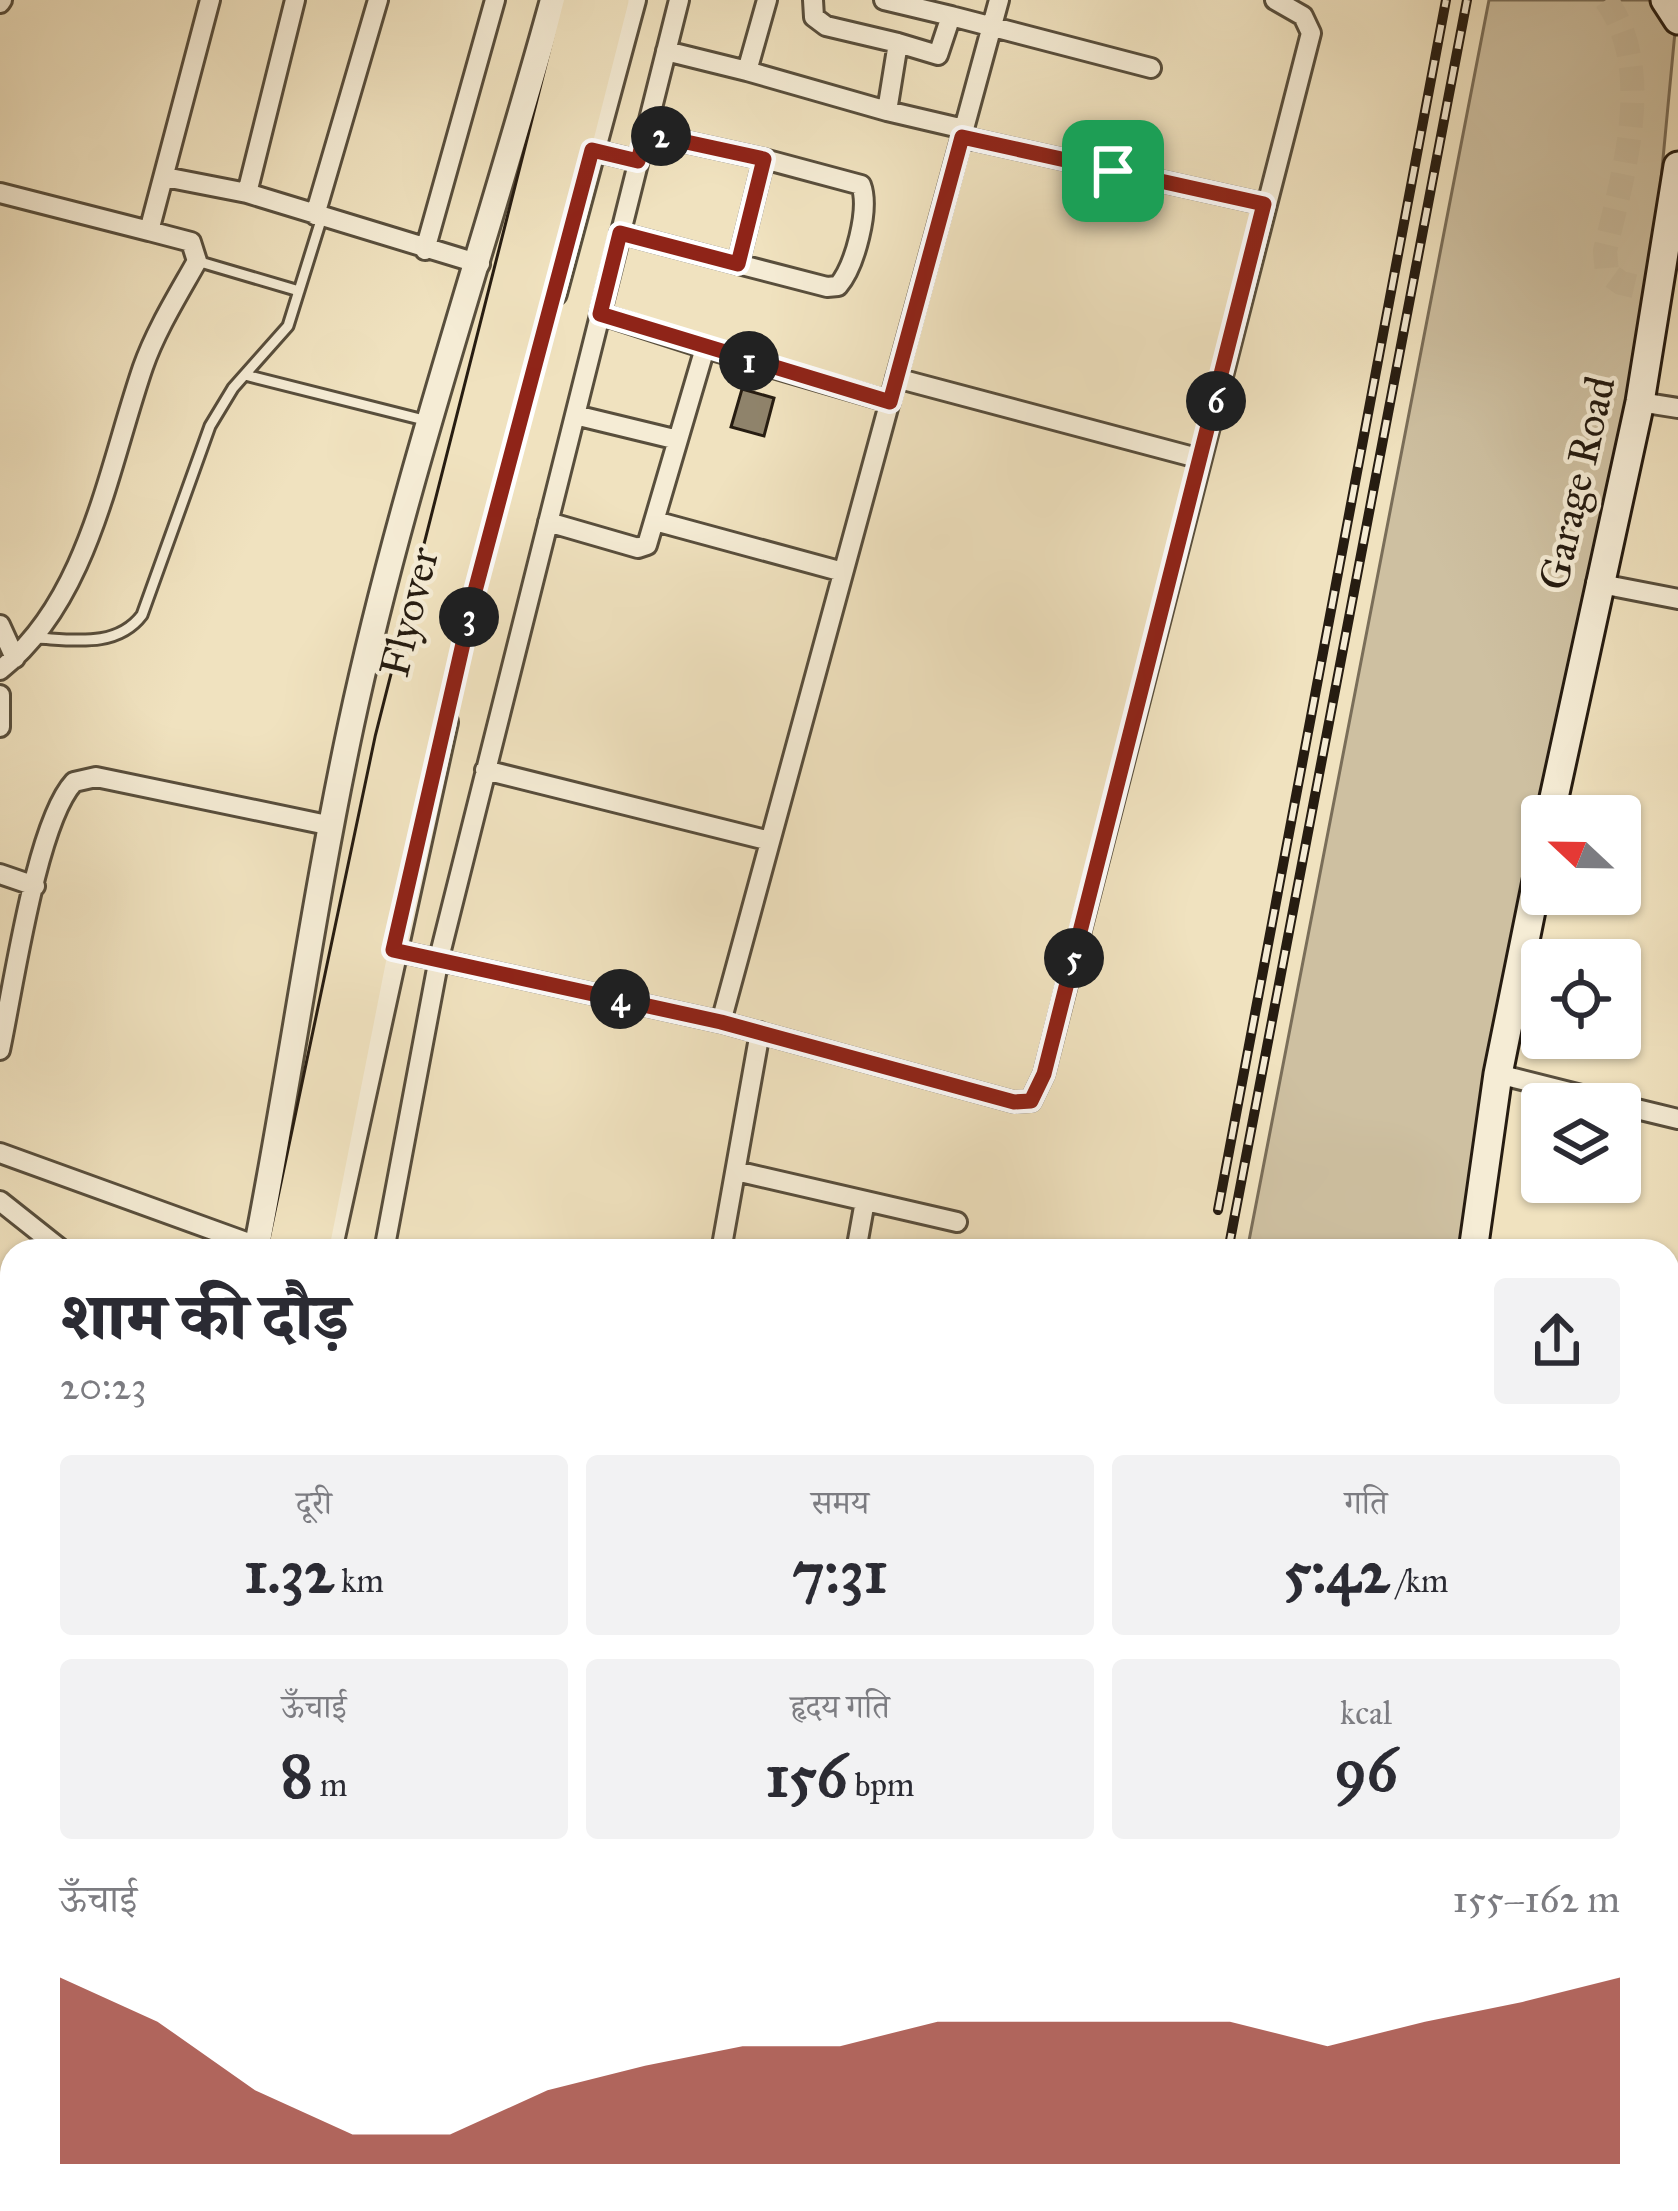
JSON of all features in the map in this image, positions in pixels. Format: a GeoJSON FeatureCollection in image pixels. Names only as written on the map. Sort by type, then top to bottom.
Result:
{"type":"FeatureCollection","features":[{"type":"Feature","properties":{"kind":"highway","name":"Flyover"},"geometry":{"type":"LineString","coordinates":[[273,1239],[393,739],[581,0]]}},
{"type":"Feature","properties":{"kind":"highway","name":"Flyover"},"geometry":{"type":"LineString","coordinates":[[314,1239],[372,947],[612,0]]}},
{"type":"Feature","properties":{"kind":"main road"},"geometry":{"type":"LineString","coordinates":[[1665,0],[1678,20]]}},
{"type":"Feature","properties":{"kind":"main road","name":"Garage Road"},"geometry":{"type":"LineString","coordinates":[[1554,795],[1640,402],[1678,166]]}},
{"type":"Feature","properties":{"kind":"main road"},"geometry":{"type":"LineString","coordinates":[[1475,1239],[1498,1075],[1530,915]]}},
{"type":"Feature","properties":{"kind":"street"},"geometry":{"type":"LineString","coordinates":[[148,231],[210,0]]}},
{"type":"Feature","properties":{"kind":"street"},"geometry":{"type":"LineString","coordinates":[[248,193],[295,0]]}},
{"type":"Feature","properties":{"kind":"street"},"geometry":{"type":"LineString","coordinates":[[319,216],[378,0]]}},
{"type":"Feature","properties":{"kind":"street"},"geometry":{"type":"LineString","coordinates":[[425,250],[495,0]]}},
{"type":"Feature","properties":{"kind":"street"},"geometry":{"type":"LineString","coordinates":[[272,1239],[332,826],[352,722],[429,421],[480,264],[553,0]]}},
{"type":"Feature","properties":{"kind":"street"},"geometry":{"type":"LineString","coordinates":[[332,1239],[475,591],[633,0]]}},
{"type":"Feature","properties":{"kind":"street"},"geometry":{"type":"LineString","coordinates":[[386,1239],[439,958],[679,0]]}},
{"type":"Feature","properties":{"kind":"street"},"geometry":{"type":"LineString","coordinates":[[747,71],[767,0]]}},
{"type":"Feature","properties":{"kind":"street"},"geometry":{"type":"LineString","coordinates":[[813,0],[814,17],[826,26],[938,55],[951,16]]}},
{"type":"Feature","properties":{"kind":"street"},"geometry":{"type":"LineString","coordinates":[[884,0],[1151,68]]}},
{"type":"Feature","properties":{"kind":"street"},"geometry":{"type":"LineString","coordinates":[[721,1022],[999,0]]}},
{"type":"Feature","properties":{"kind":"street"},"geometry":{"type":"LineString","coordinates":[[393,950],[721,1022],[1014,1102],[1031,1101],[1039,1091],[1311,33],[1303,16],[1275,0]]}},
{"type":"Feature","properties":{"kind":"street"},"geometry":{"type":"LineString","coordinates":[[887,112],[898,43]]}},
{"type":"Feature","properties":{"kind":"street"},"geometry":{"type":"LineString","coordinates":[[666,51],[963,133],[1264,204]]}},
{"type":"Feature","properties":{"kind":"street"},"geometry":{"type":"LineString","coordinates":[[620,233],[827,287],[838,286],[847,274],[865,201],[862,185],[645,133]]}},
{"type":"Feature","properties":{"kind":"street"},"geometry":{"type":"LineString","coordinates":[[592,150],[638,161]]}},
{"type":"Feature","properties":{"kind":"street"},"geometry":{"type":"LineString","coordinates":[[738,264],[764,159]]}},
{"type":"Feature","properties":{"kind":"street"},"geometry":{"type":"LineString","coordinates":[[165,177],[248,193],[480,264]]}},
{"type":"Feature","properties":{"kind":"street"},"geometry":{"type":"LineString","coordinates":[[0,193],[190,242],[197,261],[143,367],[80,559],[37,638],[8,664]]}},
{"type":"Feature","properties":{"kind":"street"},"geometry":{"type":"LineString","coordinates":[[600,314],[890,402]]}},
{"type":"Feature","properties":{"kind":"street"},"geometry":{"type":"LineString","coordinates":[[548,522],[638,548],[647,545],[705,348]]}},
{"type":"Feature","properties":{"kind":"street"},"geometry":{"type":"LineString","coordinates":[[896,378],[1201,459]]}},
{"type":"Feature","properties":{"kind":"street"},"geometry":{"type":"LineString","coordinates":[[1640,402],[1678,408]]}},
{"type":"Feature","properties":{"kind":"street"},"geometry":{"type":"LineString","coordinates":[[575,415],[678,440]]}},
{"type":"Feature","properties":{"kind":"street"},"geometry":{"type":"LineString","coordinates":[[655,521],[843,572]]}},
{"type":"Feature","properties":{"kind":"street"},"geometry":{"type":"LineString","coordinates":[[1597,583],[1678,599]]}},
{"type":"Feature","properties":{"kind":"street"},"geometry":{"type":"LineString","coordinates":[[0,625],[8,664]]}},
{"type":"Feature","properties":{"kind":"street"},"geometry":{"type":"LineString","coordinates":[[0,695],[0,727]]}},
{"type":"Feature","properties":{"kind":"street"},"geometry":{"type":"LineString","coordinates":[[485,770],[770,841]]}},
{"type":"Feature","properties":{"kind":"street"},"geometry":{"type":"LineString","coordinates":[[0,1050],[35,886],[62,800],[74,782],[84,778],[332,826]]}},
{"type":"Feature","properties":{"kind":"street"},"geometry":{"type":"LineString","coordinates":[[0,874],[35,886]]}},
{"type":"Feature","properties":{"kind":"street"},"geometry":{"type":"LineString","coordinates":[[724,1239],[760,1032]]}},
{"type":"Feature","properties":{"kind":"street"},"geometry":{"type":"LineString","coordinates":[[1498,1075],[1531,1083]]}},
{"type":"Feature","properties":{"kind":"street"},"geometry":{"type":"LineString","coordinates":[[1641,1110],[1678,1119]]}},
{"type":"Feature","properties":{"kind":"street"},"geometry":{"type":"LineString","coordinates":[[0,1153],[243,1239]]}},
{"type":"Feature","properties":{"kind":"street"},"geometry":{"type":"LineString","coordinates":[[736,1171],[957,1222]]}},
{"type":"Feature","properties":{"kind":"street"},"geometry":{"type":"LineString","coordinates":[[0,1201],[52,1239]]}},
{"type":"Feature","properties":{"kind":"street"},"geometry":{"type":"LineString","coordinates":[[858,1239],[865,1201]]}},
{"type":"Feature","properties":{"kind":"street"},"geometry":{"type":"LineString","coordinates":[[44,1239],[48,1235]]}},
{"type":"Feature","properties":{"kind":"lane"},"geometry":{"type":"LineString","coordinates":[[37,638],[106,639],[132,628],[142,615],[210,426],[245,375],[288,326],[319,216]]}},
{"type":"Feature","properties":{"kind":"lane"},"geometry":{"type":"LineString","coordinates":[[197,261],[299,291]]}},
{"type":"Feature","properties":{"kind":"lane"},"geometry":{"type":"LineString","coordinates":[[245,375],[429,421]]}},
{"type":"Feature","properties":{"kind":"shaded area"},"geometry":{"type":"Polygon","coordinates":[[[1489,0],[1678,0],[1640,402],[1547,795],[1521,795],[1521,915],[1532,915],[1528,939],[1521,939],[1521,976],[1475,1239],[1249,1239],[1489,0]]]}},
{"type":"Feature","properties":{"kind":"building"},"geometry":{"type":"Polygon","coordinates":[[[742,389],[774,398],[764,436],[731,427],[742,389]]]}},
{"type":"Feature","properties":{"kind":"tunnel"},"geometry":{"type":"LineString","coordinates":[[1606,0],[1621,28],[1632,90],[1626,156],[1605,251],[1607,273],[1621,283],[1660,292]]}},
{"type":"Feature","properties":{"kind":"railway"},"geometry":{"type":"LineString","coordinates":[[1218,1210],[1446,0]]}},
{"type":"Feature","properties":{"kind":"railway"},"geometry":{"type":"LineString","coordinates":[[1230,1239],[1467,0]]}},
{"type":"Feature","properties":{"kind":"route"},"geometry":{"type":"LineString","coordinates":[[645,133],[764,159],[738,264],[620,233],[600,314],[890,402],[962,137],[1113,171],[1264,204],[1165,610],[1044,1074],[1031,1101],[1014,1102],[721,1022],[393,950],[475,591],[592,150],[638,161],[645,133]]}}]}
